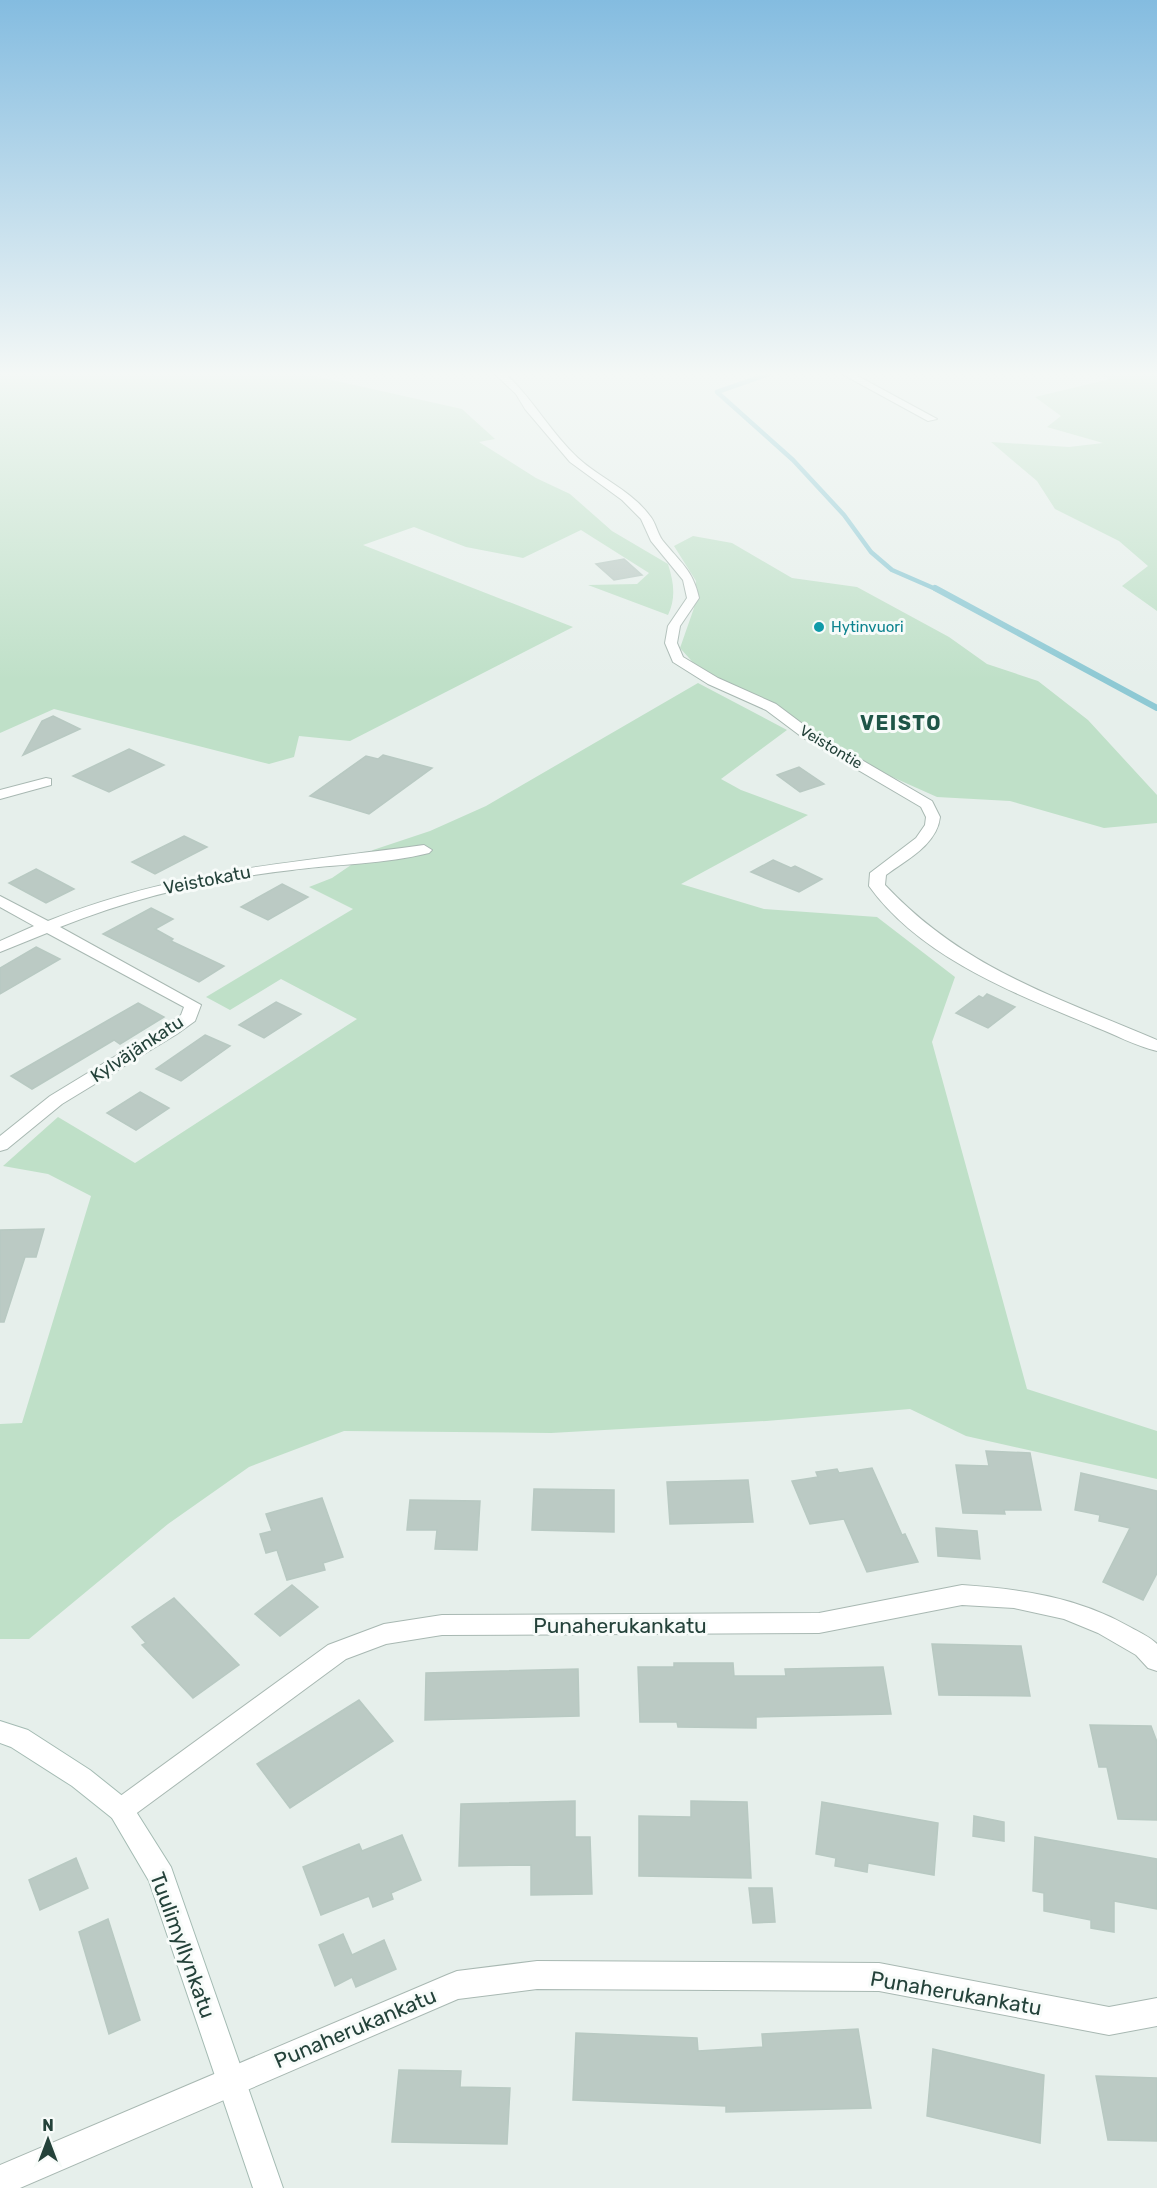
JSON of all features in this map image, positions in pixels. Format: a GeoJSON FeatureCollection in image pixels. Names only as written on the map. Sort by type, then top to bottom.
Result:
{"type":"FeatureCollection","features":[{"type":"Feature","properties":{"kind":"street","name":"Veistontie"},"geometry":{"type":"LineString","coordinates":[[596,476],[626,498],[646,518],[655,540],[689,579],[693,598],[674,626],[671,643],[678,659],[713,681],[771,707],[807,734],[927,804],[933,818],[931,830],[918,845],[878,873],[877,886],[892,905],[956,956],[997,978],[1157,1046]]}},
{"type":"Feature","properties":{"kind":"street"},"geometry":{"type":"LineString","coordinates":[[0,795],[46,782]]}},
{"type":"Feature","properties":{"kind":"street","name":"Veistokatu"},"geometry":{"type":"LineString","coordinates":[[0,947],[45,926],[147,893],[202,879],[424,850]]}},
{"type":"Feature","properties":{"kind":"street"},"geometry":{"type":"LineString","coordinates":[[0,901],[45,926]]}},
{"type":"Feature","properties":{"kind":"street","name":"Kylväjänkatu"},"geometry":{"type":"LineString","coordinates":[[0,1145],[8,1136],[56,1100],[180,1024],[189,1017],[193,1005],[45,926]]}},
{"type":"Feature","properties":{"kind":"street","name":"Punaherukankatu"},"geometry":{"type":"LineString","coordinates":[[121,1810],[337,1652],[384,1634],[442,1625],[819,1623],[962,1595],[1014,1598],[1067,1610],[1107,1626],[1145,1648],[1157,1661]]}},
{"type":"Feature","properties":{"kind":"street","name":"Tuulimyllynkatu"},"geometry":{"type":"LineString","coordinates":[[0,1732],[19,1738],[81,1778],[121,1810],[161,1876],[268,2188]]}},
{"type":"Feature","properties":{"kind":"street","name":"Punaherukankatu"},"geometry":{"type":"LineString","coordinates":[[0,2181],[232,2079],[457,1985],[537,1975],[879,1977],[1109,2021],[1157,2012]]}},
{"type":"Feature","properties":{"kind":"green space"},"geometry":{"type":"Polygon","coordinates":[[[0,476],[533,476],[570,494],[612,531],[668,564],[672,578],[672,603],[668,615],[588,585],[637,584],[649,573],[581,530],[523,558],[466,547],[414,527],[363,545],[573,627],[350,741],[299,736],[294,757],[269,764],[54,709],[0,733],[0,476]]]}},
{"type":"Feature","properties":{"kind":"green space"},"geometry":{"type":"Polygon","coordinates":[[[1031,476],[1157,476],[1157,611],[1122,586],[1148,566],[1119,541],[1055,509],[1037,481],[1031,476]]]}},
{"type":"Feature","properties":{"kind":"green space"},"geometry":{"type":"Polygon","coordinates":[[[693,536],[732,543],[792,578],[857,587],[949,637],[987,664],[1038,681],[1088,720],[1157,795],[1157,823],[1104,828],[1010,801],[937,797],[872,768],[781,709],[698,668],[680,648],[694,608],[696,581],[674,546],[693,536]]]}},
{"type":"Feature","properties":{"kind":"green space"},"geometry":{"type":"Polygon","coordinates":[[[698,683],[787,730],[721,779],[741,790],[808,815],[681,884],[764,909],[877,917],[955,977],[932,1042],[1027,1389],[1157,1431],[1157,1479],[966,1436],[910,1409],[766,1421],[551,1433],[344,1431],[249,1467],[168,1524],[29,1639],[0,1639],[0,1424],[22,1423],[91,1196],[48,1174],[3,1166],[58,1117],[135,1163],[357,1019],[281,979],[230,1010],[206,997],[353,909],[309,887],[332,878],[373,850],[430,831],[486,806],[698,683]]]}},
{"type":"Feature","properties":{"kind":"building"},"geometry":{"type":"Polygon","coordinates":[[[624,559],[642,575],[614,580],[596,564],[624,559]]]}},
{"type":"Feature","properties":{"kind":"building"},"geometry":{"type":"Polygon","coordinates":[[[53,716],[80,729],[23,755],[42,721],[53,716]]]}},
{"type":"Feature","properties":{"kind":"building"},"geometry":{"type":"Polygon","coordinates":[[[129,749],[164,765],[109,792],[73,776],[129,749]]]}},
{"type":"Feature","properties":{"kind":"building"},"geometry":{"type":"Polygon","coordinates":[[[383,755],[432,768],[369,814],[310,796],[366,756],[378,759],[383,755]]]}},
{"type":"Feature","properties":{"kind":"building"},"geometry":{"type":"Polygon","coordinates":[[[799,767],[824,784],[800,792],[777,775],[799,767]]]}},
{"type":"Feature","properties":{"kind":"building"},"geometry":{"type":"Polygon","coordinates":[[[184,836],[207,847],[155,874],[132,862],[184,836]]]}},
{"type":"Feature","properties":{"kind":"building"},"geometry":{"type":"Polygon","coordinates":[[[773,860],[791,868],[795,866],[822,879],[799,892],[751,872],[773,860]]]}},
{"type":"Feature","properties":{"kind":"building"},"geometry":{"type":"Polygon","coordinates":[[[36,869],[74,889],[46,903],[9,883],[36,869]]]}},
{"type":"Feature","properties":{"kind":"building"},"geometry":{"type":"Polygon","coordinates":[[[282,884],[308,897],[268,920],[241,907],[282,884]]]}},
{"type":"Feature","properties":{"kind":"building"},"geometry":{"type":"Polygon","coordinates":[[[151,908],[173,919],[155,929],[173,939],[171,941],[224,966],[199,982],[103,934],[151,908]]]}},
{"type":"Feature","properties":{"kind":"building"},"geometry":{"type":"Polygon","coordinates":[[[36,947],[60,959],[0,994],[0,968],[36,947]]]}},
{"type":"Feature","properties":{"kind":"building"},"geometry":{"type":"Polygon","coordinates":[[[987,994],[1015,1007],[988,1028],[956,1013],[979,996],[983,998],[987,994]]]}},
{"type":"Feature","properties":{"kind":"building"},"geometry":{"type":"Polygon","coordinates":[[[276,1002],[301,1014],[264,1038],[239,1025],[276,1002]]]}},
{"type":"Feature","properties":{"kind":"building"},"geometry":{"type":"Polygon","coordinates":[[[138,1003],[164,1017],[120,1044],[114,1040],[32,1089],[11,1076],[138,1003]]]}},
{"type":"Feature","properties":{"kind":"building"},"geometry":{"type":"Polygon","coordinates":[[[205,1035],[230,1046],[181,1081],[156,1069],[205,1035]]]}},
{"type":"Feature","properties":{"kind":"building"},"geometry":{"type":"Polygon","coordinates":[[[140,1092],[169,1108],[136,1130],[107,1113],[140,1092]]]}},
{"type":"Feature","properties":{"kind":"building"},"geometry":{"type":"Polygon","coordinates":[[[44,1229],[36,1257],[25,1257],[4,1322],[0,1322],[0,1230],[44,1229]]]}},
{"type":"Feature","properties":{"kind":"building"},"geometry":{"type":"Polygon","coordinates":[[[986,1451],[1030,1453],[1041,1510],[1004,1510],[1005,1514],[963,1513],[956,1465],[989,1466],[986,1451]]]}},
{"type":"Feature","properties":{"kind":"building"},"geometry":{"type":"Polygon","coordinates":[[[872,1468],[902,1535],[905,1534],[918,1562],[867,1572],[844,1519],[810,1524],[792,1481],[818,1477],[816,1472],[837,1469],[839,1473],[872,1468]]]}},
{"type":"Feature","properties":{"kind":"building"},"geometry":{"type":"Polygon","coordinates":[[[1081,1473],[1157,1491],[1157,1573],[1143,1600],[1103,1582],[1130,1528],[1099,1521],[1100,1515],[1075,1510],[1081,1473]]]}},
{"type":"Feature","properties":{"kind":"building"},"geometry":{"type":"Polygon","coordinates":[[[748,1480],[753,1522],[670,1524],[667,1482],[748,1480]]]}},
{"type":"Feature","properties":{"kind":"building"},"geometry":{"type":"Polygon","coordinates":[[[534,1489],[614,1490],[614,1532],[532,1530],[534,1489]]]}},
{"type":"Feature","properties":{"kind":"building"},"geometry":{"type":"Polygon","coordinates":[[[322,1498],[343,1557],[323,1563],[325,1570],[287,1580],[277,1550],[266,1553],[260,1534],[272,1531],[266,1514],[322,1498]]]}},
{"type":"Feature","properties":{"kind":"building"},"geometry":{"type":"Polygon","coordinates":[[[410,1500],[480,1501],[477,1550],[435,1549],[437,1530],[407,1530],[410,1500]]]}},
{"type":"Feature","properties":{"kind":"building"},"geometry":{"type":"Polygon","coordinates":[[[936,1528],[977,1531],[980,1559],[938,1556],[936,1528]]]}},
{"type":"Feature","properties":{"kind":"building"},"geometry":{"type":"Polygon","coordinates":[[[292,1585],[318,1607],[280,1636],[255,1614],[292,1585]]]}},
{"type":"Feature","properties":{"kind":"building"},"geometry":{"type":"Polygon","coordinates":[[[174,1598],[239,1665],[193,1698],[142,1645],[146,1643],[132,1627],[174,1598]]]}},
{"type":"Feature","properties":{"kind":"building"},"geometry":{"type":"Polygon","coordinates":[[[932,1644],[1021,1646],[1030,1696],[939,1695],[932,1644]]]}},
{"type":"Feature","properties":{"kind":"building"},"geometry":{"type":"Polygon","coordinates":[[[674,1663],[733,1663],[734,1676],[786,1676],[785,1669],[883,1667],[891,1714],[756,1717],[756,1728],[678,1727],[677,1722],[640,1722],[638,1667],[674,1667],[674,1663]]]}},
{"type":"Feature","properties":{"kind":"building"},"geometry":{"type":"Polygon","coordinates":[[[578,1669],[579,1716],[425,1720],[426,1673],[578,1669]]]}},
{"type":"Feature","properties":{"kind":"building"},"geometry":{"type":"Polygon","coordinates":[[[359,1700],[393,1741],[290,1808],[257,1764],[359,1700]]]}},
{"type":"Feature","properties":{"kind":"building"},"geometry":{"type":"Polygon","coordinates":[[[1090,1725],[1151,1726],[1157,1742],[1157,1820],[1118,1819],[1107,1767],[1099,1767],[1090,1725]]]}},
{"type":"Feature","properties":{"kind":"building"},"geometry":{"type":"Polygon","coordinates":[[[575,1801],[575,1837],[590,1837],[592,1894],[531,1895],[531,1865],[459,1866],[461,1804],[575,1801]]]}},
{"type":"Feature","properties":{"kind":"building"},"geometry":{"type":"Polygon","coordinates":[[[691,1801],[747,1802],[751,1878],[639,1876],[639,1816],[691,1817],[691,1801]]]}},
{"type":"Feature","properties":{"kind":"building"},"geometry":{"type":"Polygon","coordinates":[[[822,1802],[938,1823],[934,1875],[868,1863],[867,1872],[835,1866],[836,1858],[816,1854],[822,1802]]]}},
{"type":"Feature","properties":{"kind":"building"},"geometry":{"type":"Polygon","coordinates":[[[974,1816],[1004,1822],[1004,1841],[973,1836],[974,1816]]]}},
{"type":"Feature","properties":{"kind":"building"},"geometry":{"type":"Polygon","coordinates":[[[402,1835],[421,1880],[391,1893],[393,1899],[373,1907],[369,1896],[321,1915],[303,1867],[359,1844],[362,1851],[402,1835]]]}},
{"type":"Feature","properties":{"kind":"building"},"geometry":{"type":"Polygon","coordinates":[[[1035,1837],[1157,1859],[1157,1909],[1114,1901],[1114,1932],[1091,1928],[1091,1920],[1044,1911],[1044,1893],[1033,1891],[1035,1837]]]}},
{"type":"Feature","properties":{"kind":"building"},"geometry":{"type":"Polygon","coordinates":[[[76,1858],[88,1888],[40,1910],[29,1880],[76,1858]]]}},
{"type":"Feature","properties":{"kind":"building"},"geometry":{"type":"Polygon","coordinates":[[[749,1888],[772,1888],[775,1922],[753,1923],[749,1888]]]}},
{"type":"Feature","properties":{"kind":"building"},"geometry":{"type":"Polygon","coordinates":[[[108,1919],[140,2020],[109,2034],[79,1932],[108,1919]]]}},
{"type":"Feature","properties":{"kind":"building"},"geometry":{"type":"Polygon","coordinates":[[[343,1934],[352,1955],[384,1940],[396,1969],[356,1987],[352,1977],[335,1986],[319,1945],[343,1934]]]}},
{"type":"Feature","properties":{"kind":"building"},"geometry":{"type":"Polygon","coordinates":[[[858,2029],[871,2108],[726,2112],[726,2106],[573,2100],[576,2033],[697,2038],[698,2051],[763,2047],[762,2034],[858,2029]]]}},
{"type":"Feature","properties":{"kind":"building"},"geometry":{"type":"Polygon","coordinates":[[[933,2049],[1044,2075],[1040,2143],[927,2116],[933,2049]]]}},
{"type":"Feature","properties":{"kind":"building"},"geometry":{"type":"Polygon","coordinates":[[[399,2070],[461,2071],[460,2087],[510,2088],[507,2144],[392,2142],[399,2070]]]}},
{"type":"Feature","properties":{"kind":"building"},"geometry":{"type":"Polygon","coordinates":[[[1096,2076],[1157,2078],[1157,2141],[1108,2140],[1096,2076]]]}},
{"type":"Feature","properties":{"kind":"waterway"},"geometry":{"type":"LineString","coordinates":[[808,476],[844,515],[871,552],[892,570],[938,590]]}},
{"type":"Feature","properties":{"kind":"waterway"},"geometry":{"type":"LineString","coordinates":[[935,588],[1157,708]]}},
{"type":"Feature","properties":{"kind":"place","name":"Hytinvuori"},"geometry":{"type":"Point","coordinates":[819,627]}},
{"type":"Feature","properties":{"kind":"district","name":"VEISTO"},"geometry":{"type":"Point","coordinates":[901,723]}}]}
